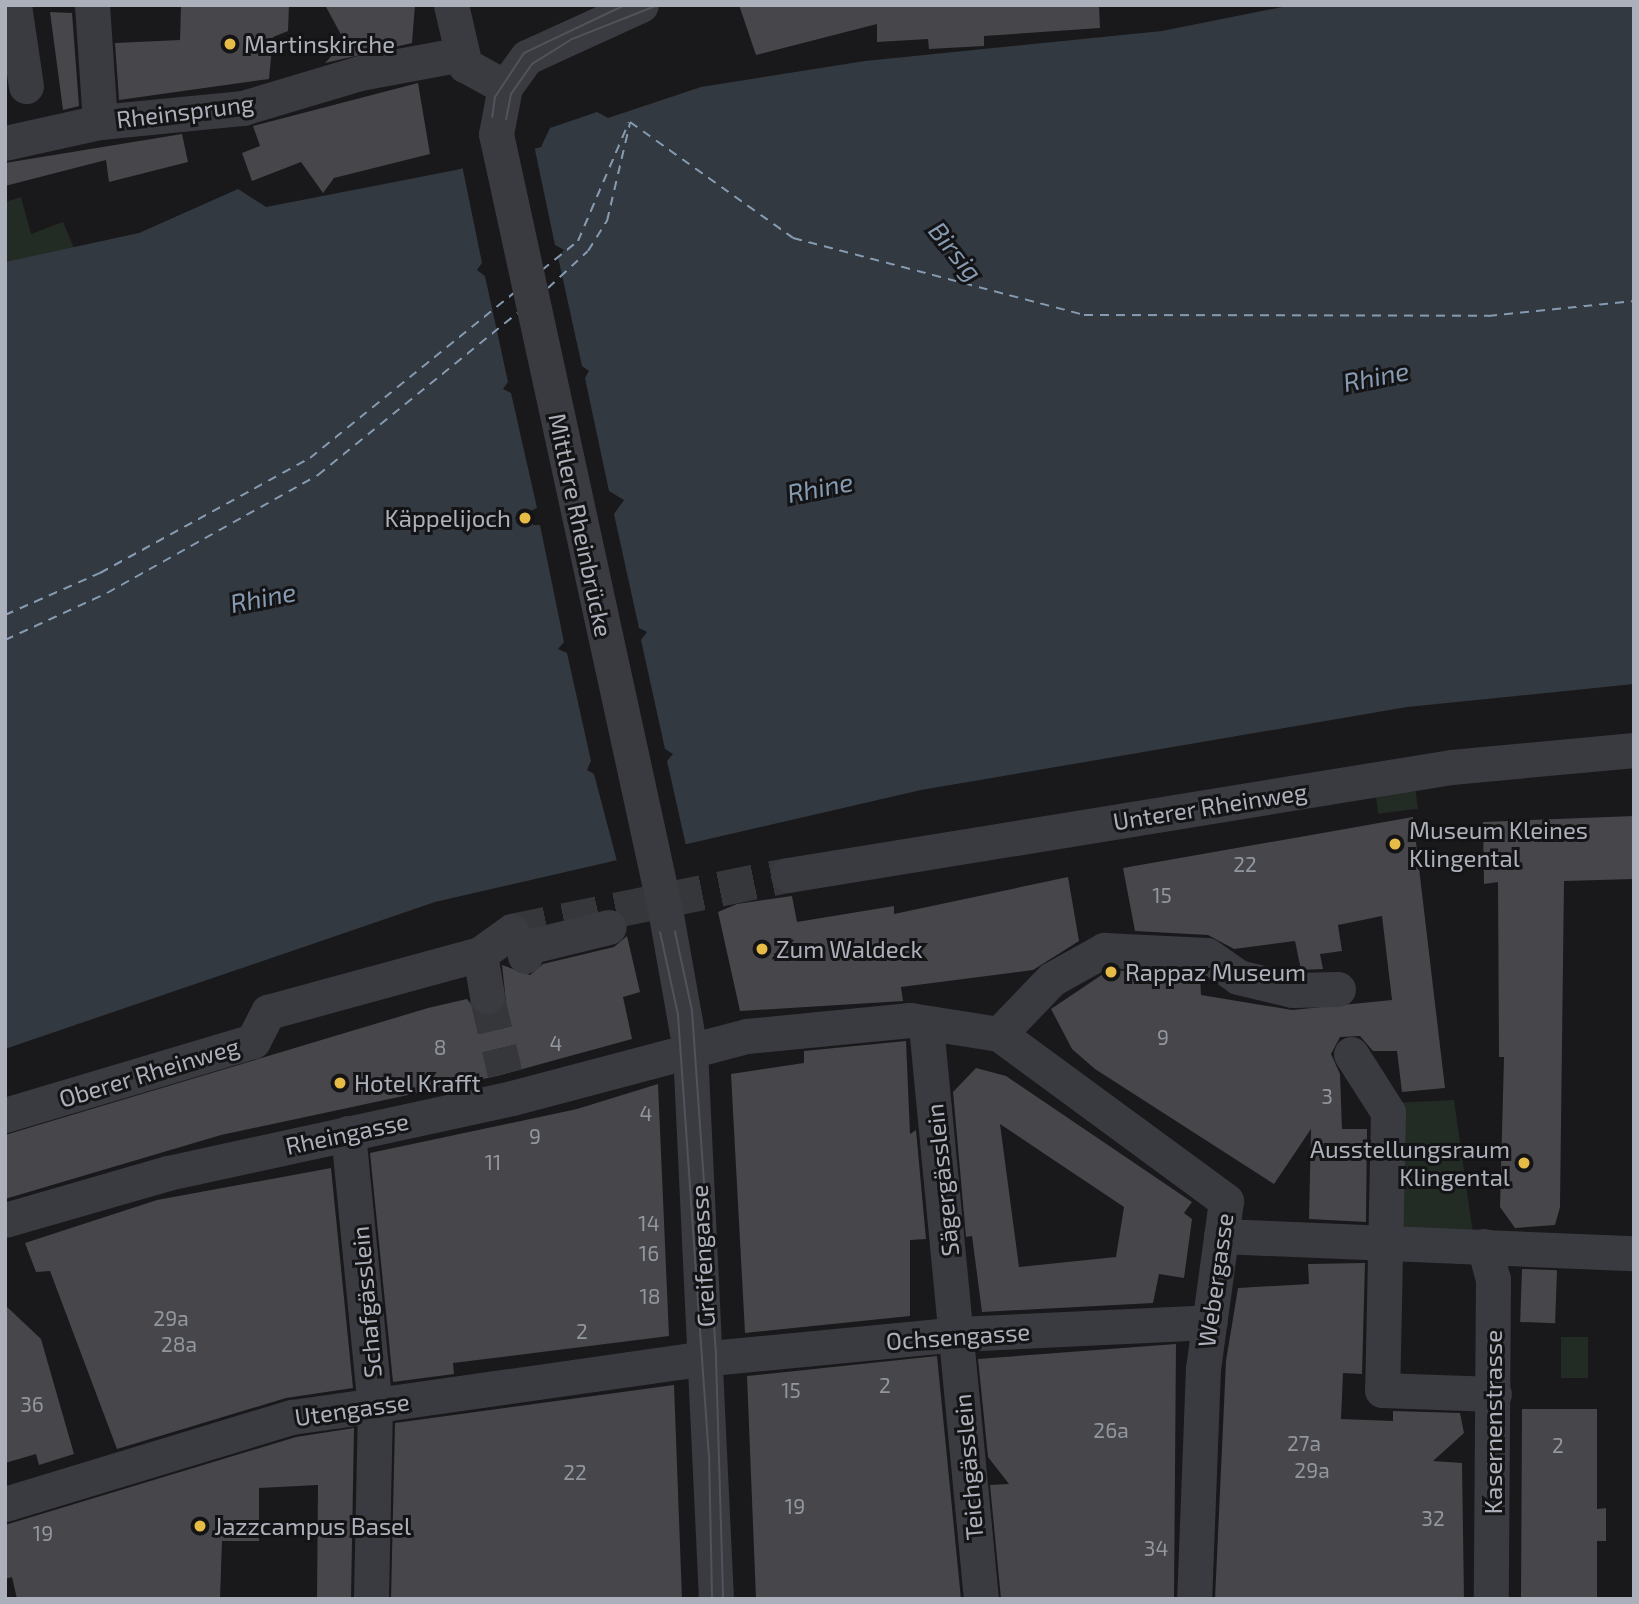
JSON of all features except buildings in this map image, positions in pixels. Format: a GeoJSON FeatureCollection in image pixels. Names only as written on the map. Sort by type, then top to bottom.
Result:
{"type":"FeatureCollection","features":[{"type":"Feature","properties":{"kind":"street"},"geometry":{"type":"LineString","coordinates":[[14,5],[26,86]]}},
{"type":"Feature","properties":{"kind":"street"},"geometry":{"type":"LineString","coordinates":[[92,5],[100,121]]}},
{"type":"Feature","properties":{"kind":"street"},"geometry":{"type":"LineString","coordinates":[[451,5],[465,65],[505,87],[527,57],[547,44],[641,5]]}},
{"type":"Feature","properties":{"kind":"street","name":"Rheinsprung"},"geometry":{"type":"LineString","coordinates":[[5,143],[100,121],[243,108],[360,74],[446,57]]}},
{"type":"Feature","properties":{"kind":"street","name":"Mittlere Rheinbrücke"},"geometry":{"type":"LineString","coordinates":[[505,87],[496,134],[666,915]]}},
{"type":"Feature","properties":{"kind":"street","name":"Unterer Rheinweg"},"geometry":{"type":"LineString","coordinates":[[788,875],[1451,767],[1634,750]]}},
{"type":"Feature","properties":{"kind":"street","name":"Greifengasse"},"geometry":{"type":"LineString","coordinates":[[666,915],[690,1050],[708,1359],[716,1599]]}},
{"type":"Feature","properties":{"kind":"street"},"geometry":{"type":"LineString","coordinates":[[487,996],[480,954],[518,944],[527,947],[609,926]]}},
{"type":"Feature","properties":{"kind":"street"},"geometry":{"type":"LineString","coordinates":[[999,1034],[1052,979],[1104,950],[1207,956],[1238,977],[1292,990],[1338,989]]}},
{"type":"Feature","properties":{"kind":"street","name":"Oberer Rheinweg"},"geometry":{"type":"LineString","coordinates":[[5,1115],[253,1041],[268,1012],[480,954]]}},
{"type":"Feature","properties":{"kind":"street","name":"Rheingasse"},"geometry":{"type":"LineString","coordinates":[[5,1220],[168,1173],[348,1133],[509,1085],[799,1029],[911,1020],[926,1026],[999,1034]]}},
{"type":"Feature","properties":{"kind":"street","name":"Sägergässlein"},"geometry":{"type":"LineString","coordinates":[[926,1026],[958,1335]]}},
{"type":"Feature","properties":{"kind":"street","name":"Webergasse"},"geometry":{"type":"LineString","coordinates":[[999,1034],[1226,1201],[1210,1322],[1194,1599]]}},
{"type":"Feature","properties":{"kind":"street"},"geometry":{"type":"LineString","coordinates":[[1351,1054],[1388,1112],[1382,1390],[1493,1394]]}},
{"type":"Feature","properties":{"kind":"street","name":"Schafgässlein"},"geometry":{"type":"LineString","coordinates":[[348,1133],[375,1406],[371,1599]]}},
{"type":"Feature","properties":{"kind":"street"},"geometry":{"type":"LineString","coordinates":[[1221,1236],[1384,1247],[1484,1246],[1634,1253]]}},
{"type":"Feature","properties":{"kind":"street","name":"Kasernenstrasse"},"geometry":{"type":"LineString","coordinates":[[1484,1246],[1493,1279],[1491,1599]]}},
{"type":"Feature","properties":{"kind":"street","name":"Ochsengasse"},"geometry":{"type":"LineString","coordinates":[[708,1359],[958,1335],[1210,1322]]}},
{"type":"Feature","properties":{"kind":"street","name":"Teichgässlein"},"geometry":{"type":"LineString","coordinates":[[958,1335],[981,1599]]}},
{"type":"Feature","properties":{"kind":"street","name":"Utengasse"},"geometry":{"type":"LineString","coordinates":[[5,1504],[249,1427],[375,1406],[708,1359]]}},
{"type":"Feature","properties":{"kind":"shaded area"},"geometry":{"type":"Polygon","coordinates":[[[21,197],[31,234],[63,222],[74,248],[5,262],[5,202],[21,197]]]}},
{"type":"Feature","properties":{"kind":"shaded area"},"geometry":{"type":"Polygon","coordinates":[[[1415,786],[1418,809],[1378,814],[1375,791],[1415,786]]]}},
{"type":"Feature","properties":{"kind":"shaded area"},"geometry":{"type":"Polygon","coordinates":[[[1454,1100],[1473,1234],[1395,1228],[1393,1103],[1454,1100]]]}},
{"type":"Feature","properties":{"kind":"shaded area"},"geometry":{"type":"Polygon","coordinates":[[[1561,1337],[1588,1337],[1588,1378],[1561,1378],[1561,1337]]]}},
{"type":"Feature","properties":{"kind":"water"},"geometry":{"type":"Polygon","coordinates":[[[1292,5],[1634,5],[1634,684],[1407,707],[921,790],[435,902],[5,1049],[5,262],[139,233],[238,189],[266,207],[456,170],[541,147],[550,128],[597,112],[608,118],[701,87],[865,61],[1162,31],[1292,5]]]}},
{"type":"Feature","properties":{"kind":"pier"},"geometry":{"type":"Polygon","coordinates":[[[534,145],[555,245],[564,250],[558,257],[582,366],[589,371],[585,378],[609,491],[624,500],[614,514],[639,628],[647,632],[641,640],[665,749],[673,754],[667,761],[687,850],[618,865],[594,774],[587,770],[591,761],[567,653],[558,649],[564,642],[540,525],[533,525],[530,511],[537,508],[511,393],[503,389],[508,382],[485,276],[477,270],[482,263],[462,165],[534,145]]]}},
{"type":"Feature","properties":{"kind":"ferry route"},"geometry":{"type":"LineString","coordinates":[[542,270],[578,241],[629,122]]}},
{"type":"Feature","properties":{"kind":"ferry route"},"geometry":{"type":"LineString","coordinates":[[630,122],[793,238],[1084,315],[1488,316],[1634,301]]}},
{"type":"Feature","properties":{"kind":"ferry route"},"geometry":{"type":"LineString","coordinates":[[548,288],[588,251],[607,221],[630,123]]}},
{"type":"Feature","properties":{"kind":"ferry route"},"geometry":{"type":"LineString","coordinates":[[5,615],[100,573],[310,458],[514,293]]}},
{"type":"Feature","properties":{"kind":"ferry route"},"geometry":{"type":"LineString","coordinates":[[5,640],[107,593],[318,475],[517,313]]}},
{"type":"Feature","properties":{"kind":"tunnel"},"geometry":{"type":"LineString","coordinates":[[512,931],[788,875]]}},
{"type":"Feature","properties":{"kind":"tunnel"},"geometry":{"type":"LineString","coordinates":[[487,996],[505,1073]]}},
{"type":"Feature","properties":{"kind":"tram line"},"geometry":{"type":"LineString","coordinates":[[625,5],[524,53],[495,97],[489,140],[678,1015],[709,1453],[712,1599]]}},
{"type":"Feature","properties":{"kind":"tram line"},"geometry":{"type":"LineString","coordinates":[[658,5],[572,39],[532,64],[511,94],[503,135],[692,1011],[716,1358],[723,1599]]}},
{"type":"Feature","properties":{"kind":"place","name":"Martinskirche"},"geometry":{"type":"Point","coordinates":[230,44]}},
{"type":"Feature","properties":{"kind":"place","name":"Käppelijoch"},"geometry":{"type":"Point","coordinates":[525,518]}},
{"type":"Feature","properties":{"kind":"place","name":"Museum Kleines Klingental"},"geometry":{"type":"Point","coordinates":[1395,844]}},
{"type":"Feature","properties":{"kind":"place","name":"Zum Waldeck"},"geometry":{"type":"Point","coordinates":[762,949]}},
{"type":"Feature","properties":{"kind":"place","name":"Rappaz Museum"},"geometry":{"type":"Point","coordinates":[1111,972]}},
{"type":"Feature","properties":{"kind":"place","name":"Hotel Krafft"},"geometry":{"type":"Point","coordinates":[340,1083]}},
{"type":"Feature","properties":{"kind":"place","name":"Ausstellungsraum Klingental"},"geometry":{"type":"Point","coordinates":[1524,1163]}},
{"type":"Feature","properties":{"kind":"place","name":"Jazzcampus Basel"},"geometry":{"type":"Point","coordinates":[200,1526]}},
{"type":"Feature","properties":{"kind":"water label","name":"Birsig"},"geometry":{"type":"Point","coordinates":[956,251]}},
{"type":"Feature","properties":{"kind":"water label","name":"Rhine"},"geometry":{"type":"Point","coordinates":[1376,376]}},
{"type":"Feature","properties":{"kind":"water label","name":"Rhine"},"geometry":{"type":"Point","coordinates":[820,487]}},
{"type":"Feature","properties":{"kind":"water label","name":"Rhine"},"geometry":{"type":"Point","coordinates":[263,597]}}]}
